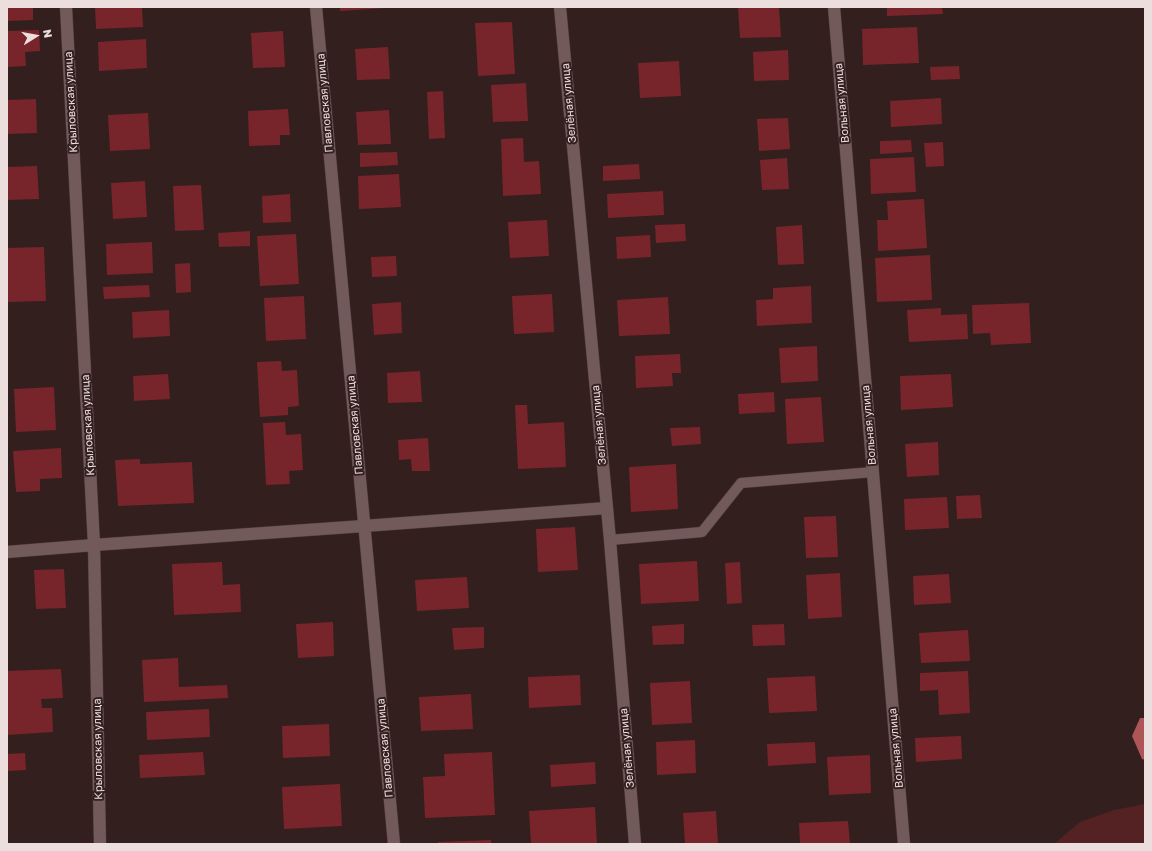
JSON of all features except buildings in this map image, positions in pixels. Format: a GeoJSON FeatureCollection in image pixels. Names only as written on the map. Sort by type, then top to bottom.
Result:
{"type":"FeatureCollection","features":[{"type":"Feature","properties":{"kind":"street","name":"Крыловская улица"},"geometry":{"type":"LineString","coordinates":[[66,7],[94,545],[100,844]]}},
{"type":"Feature","properties":{"kind":"street","name":"Павловская улица"},"geometry":{"type":"LineString","coordinates":[[316,7],[394,844]]}},
{"type":"Feature","properties":{"kind":"street","name":"Зелёная улица"},"geometry":{"type":"LineString","coordinates":[[560,7],[610,540],[635,844]]}},
{"type":"Feature","properties":{"kind":"street","name":"Вольная улица"},"geometry":{"type":"LineString","coordinates":[[834,7],[904,844]]}},
{"type":"Feature","properties":{"kind":"street"},"geometry":{"type":"LineString","coordinates":[[7,552],[607,508]]}},
{"type":"Feature","properties":{"kind":"lane"},"geometry":{"type":"LineString","coordinates":[[610,540],[702,532],[741,483],[873,472]]}},
{"type":"Feature","properties":{"kind":"shaded area"},"geometry":{"type":"Polygon","coordinates":[[[1140,718],[1145,718],[1145,760],[1142,759],[1132,736],[1140,718]]]}},
{"type":"Feature","properties":{"kind":"shaded area"},"geometry":{"type":"Polygon","coordinates":[[[1145,804],[1145,844],[1054,844],[1080,822],[1114,810],[1145,804]]]}}]}
